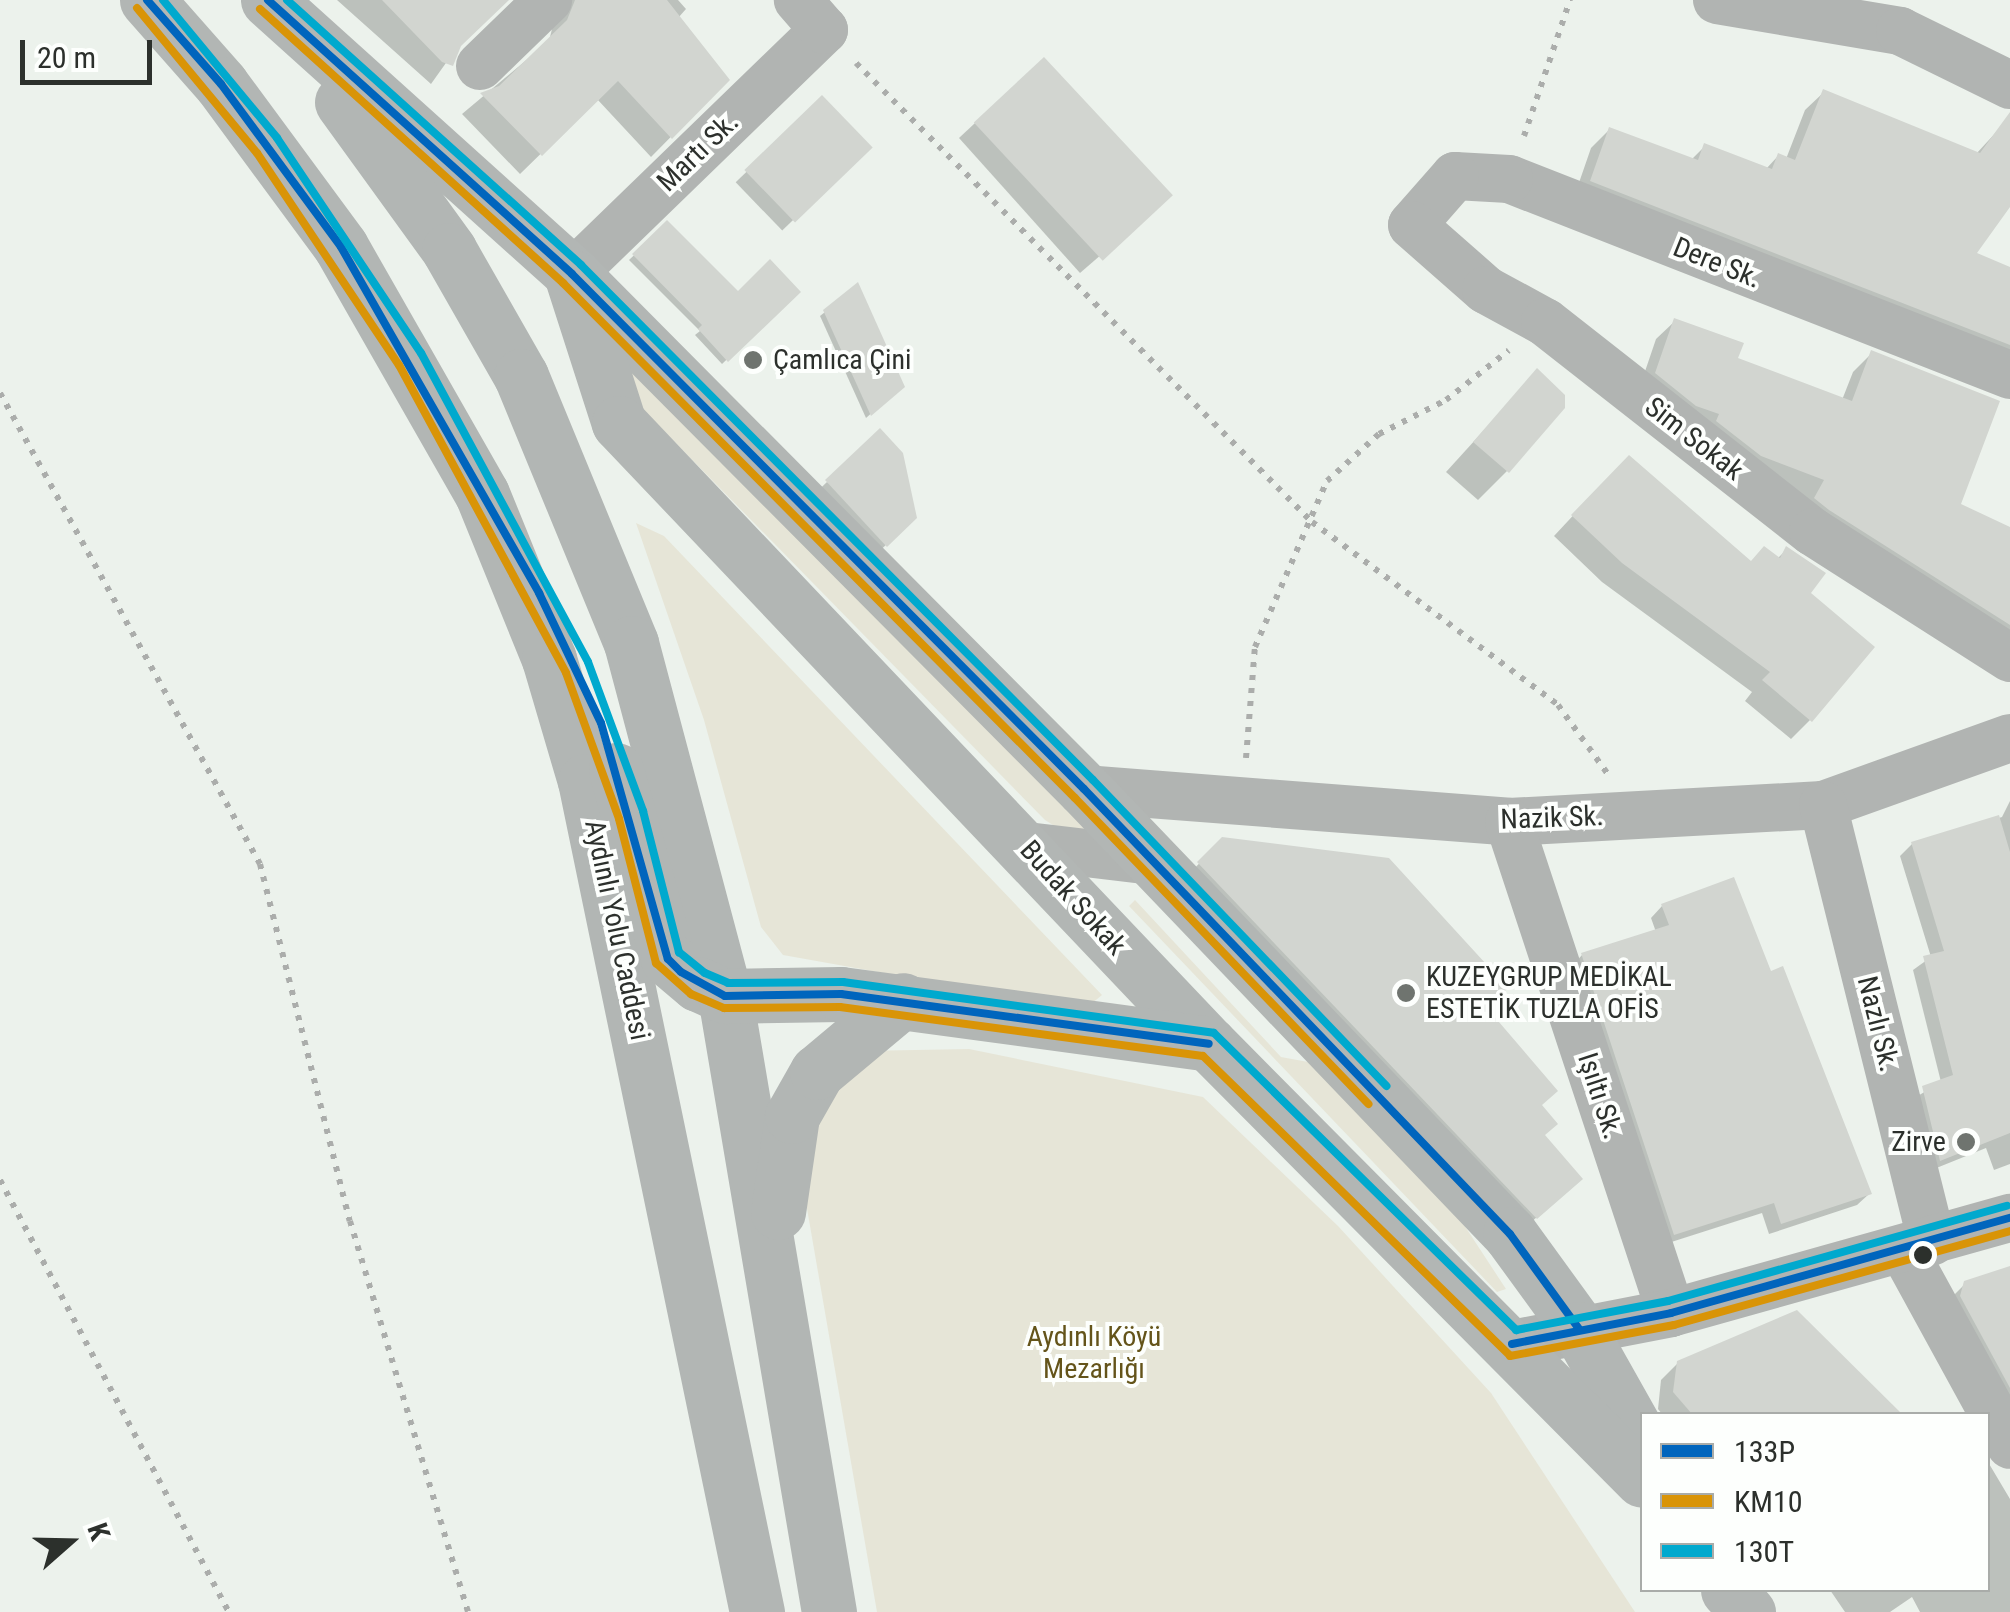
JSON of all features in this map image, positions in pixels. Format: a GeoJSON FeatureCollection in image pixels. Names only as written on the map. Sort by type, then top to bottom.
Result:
{"type":"FeatureCollection","features":[{"type":"Feature","properties":{"kind":"main road","name":"Aydınlı Yolu Caddesi"},"geometry":{"type":"LineString","coordinates":[[147,0],[221,84],[342,247],[482,494],[549,659],[585,781],[756,1612]]}},
{"type":"Feature","properties":{"kind":"main road"},"geometry":{"type":"LineString","coordinates":[[265,0],[572,274],[1084,789],[1510,1234],[1579,1330],[1640,1437]]}},
{"type":"Feature","properties":{"kind":"main road"},"geometry":{"type":"LineString","coordinates":[[265,0],[393,168],[521,376],[631,644],[726,996],[829,1612]]}},
{"type":"Feature","properties":{"kind":"main road","name":"Budak Sokak"},"geometry":{"type":"LineString","coordinates":[[572,274],[620,422],[1027,846],[1209,1044],[1512,1344],[1640,1478]]}},
{"type":"Feature","properties":{"kind":"main road"},"geometry":{"type":"LineString","coordinates":[[482,494],[601,723],[668,958],[698,984],[726,996],[902,1000],[1209,1044]]}},
{"type":"Feature","properties":{"kind":"main road"},"geometry":{"type":"LineString","coordinates":[[778,1310],[779,1184],[792,1116],[818,1072],[902,1000]]}},
{"type":"Feature","properties":{"kind":"main road"},"geometry":{"type":"LineString","coordinates":[[1730,1592],[1748,1612]]}},
{"type":"Feature","properties":{"kind":"street"},"geometry":{"type":"LineString","coordinates":[[480,66],[548,0]]}},
{"type":"Feature","properties":{"kind":"street"},"geometry":{"type":"LineString","coordinates":[[1717,0],[1900,31],[2010,85]]}},
{"type":"Feature","properties":{"kind":"street","name":"Martı Sk."},"geometry":{"type":"LineString","coordinates":[[572,274],[811,15]]}},
{"type":"Feature","properties":{"kind":"street","name":"Dere Sk."},"geometry":{"type":"LineString","coordinates":[[1433,204],[1455,176],[1509,179],[2010,375]]}},
{"type":"Feature","properties":{"kind":"street","name":"Sim Sokak"},"geometry":{"type":"LineString","coordinates":[[1433,204],[1412,225],[1486,290],[1545,322],[1812,532],[2010,658]]}},
{"type":"Feature","properties":{"kind":"street","name":"Nazik Sk."},"geometry":{"type":"LineString","coordinates":[[1084,789],[1240,798],[1509,822],[1823,805],[2010,738]]}},
{"type":"Feature","properties":{"kind":"street","name":"Nazlı Sk."},"geometry":{"type":"LineString","coordinates":[[1823,805],[1918,1247],[2010,1446]]}},
{"type":"Feature","properties":{"kind":"street","name":"Işıltı Sk."},"geometry":{"type":"LineString","coordinates":[[1509,822],[1671,1313]]}},
{"type":"Feature","properties":{"kind":"street"},"geometry":{"type":"LineString","coordinates":[[1027,846],[1152,861]]}},
{"type":"Feature","properties":{"kind":"street"},"geometry":{"type":"LineString","coordinates":[[1512,1344],[1671,1313],[1918,1247],[2010,1218]]}},
{"type":"Feature","properties":{"kind":"path"},"geometry":{"type":"LineString","coordinates":[[1509,179],[1570,0]]}},
{"type":"Feature","properties":{"kind":"path"},"geometry":{"type":"LineString","coordinates":[[811,15],[1312,522],[1558,706],[1636,815]]}},
{"type":"Feature","properties":{"kind":"path"},"geometry":{"type":"LineString","coordinates":[[1240,798],[1255,647],[1327,481],[1378,434],[1446,400],[1545,322]]}},
{"type":"Feature","properties":{"kind":"path"},"geometry":{"type":"LineString","coordinates":[[0,393],[260,864],[350,1221],[468,1612]]}},
{"type":"Feature","properties":{"kind":"path"},"geometry":{"type":"LineString","coordinates":[[0,1180],[229,1612]]}},
{"type":"Feature","properties":{"kind":"green space"},"geometry":{"type":"Polygon","coordinates":[[[615,344],[1104,843],[1096,852],[1045,820],[613,379],[615,344]]]}},
{"type":"Feature","properties":{"kind":"green space"},"geometry":{"type":"Polygon","coordinates":[[[636,523],[664,536],[1102,995],[1085,1009],[783,955],[761,927],[704,720],[636,523]]]}},
{"type":"Feature","properties":{"kind":"green space"},"geometry":{"type":"Polygon","coordinates":[[[1135,900],[1281,1057],[1319,1064],[1449,1202],[1506,1289],[1497,1292],[1129,906],[1135,900]]]}},
{"type":"Feature","properties":{"kind":"green space","name":"Aydınlı Köyü Mezarlığı"},"geometry":{"type":"Polygon","coordinates":[[[969,1049],[1203,1097],[1338,1226],[1491,1393],[1635,1612],[877,1612],[805,1197],[809,1106],[861,1051],[969,1049]]]}},
{"type":"Feature","properties":{"kind":"building"},"geometry":{"type":"Polygon","coordinates":[[[382,0],[509,0],[461,46],[453,66],[442,62],[382,0]]]}},
{"type":"Feature","properties":{"kind":"building"},"geometry":{"type":"Polygon","coordinates":[[[575,0],[667,0],[730,80],[672,139],[618,81],[542,156],[480,93],[499,86],[567,20],[575,0]]]}},
{"type":"Feature","properties":{"kind":"building"},"geometry":{"type":"Polygon","coordinates":[[[1044,57],[1173,195],[1103,261],[974,122],[1044,57]]]}},
{"type":"Feature","properties":{"kind":"building"},"geometry":{"type":"Polygon","coordinates":[[[1823,89],[1980,153],[2010,112],[2010,207],[1977,253],[2010,267],[2010,345],[1590,181],[1609,127],[1698,160],[1704,143],[1772,169],[1778,153],[1795,160],[1823,89]]]}},
{"type":"Feature","properties":{"kind":"building"},"geometry":{"type":"Polygon","coordinates":[[[822,95],[873,148],[795,223],[744,170],[822,95]]]}},
{"type":"Feature","properties":{"kind":"building"},"geometry":{"type":"Polygon","coordinates":[[[667,220],[738,291],[770,259],[801,292],[728,362],[698,329],[702,325],[632,254],[667,220]]]}},
{"type":"Feature","properties":{"kind":"building"},"geometry":{"type":"Polygon","coordinates":[[[858,282],[905,387],[871,416],[823,310],[858,282]]]}},
{"type":"Feature","properties":{"kind":"building"},"geometry":{"type":"Polygon","coordinates":[[[1674,318],[1744,343],[1738,358],[1852,401],[1871,350],[2000,401],[1961,504],[2010,527],[2010,625],[1829,510],[1814,498],[1824,480],[1761,456],[1716,421],[1719,414],[1696,406],[1655,373],[1674,318]]]}},
{"type":"Feature","properties":{"kind":"building"},"geometry":{"type":"Polygon","coordinates":[[[1537,368],[1565,395],[1565,408],[1509,473],[1473,442],[1537,368]]]}},
{"type":"Feature","properties":{"kind":"building"},"geometry":{"type":"Polygon","coordinates":[[[880,428],[903,453],[917,518],[887,547],[825,480],[880,428]]]}},
{"type":"Feature","properties":{"kind":"building"},"geometry":{"type":"Polygon","coordinates":[[[1629,455],[1751,561],[1764,546],[1780,558],[1786,546],[1826,573],[1811,593],[1875,647],[1812,722],[1762,680],[1770,672],[1622,563],[1571,515],[1629,455]]]}},
{"type":"Feature","properties":{"kind":"building"},"geometry":{"type":"Polygon","coordinates":[[[1999,815],[2010,852],[2010,1133],[1940,1161],[1922,1086],[1953,1075],[1923,956],[1944,951],[1911,842],[1999,815]]]}},
{"type":"Feature","properties":{"kind":"building"},"geometry":{"type":"Polygon","coordinates":[[[1222,837],[1389,858],[1508,988],[1487,1008],[1558,1091],[1542,1105],[1558,1124],[1545,1135],[1583,1179],[1537,1219],[1197,862],[1222,837]]]}},
{"type":"Feature","properties":{"kind":"building"},"geometry":{"type":"Polygon","coordinates":[[[1734,877],[1771,971],[1783,966],[1872,1194],[1781,1224],[1774,1203],[1674,1235],[1581,953],[1669,925],[1661,904],[1734,877]]]}},
{"type":"Feature","properties":{"kind":"building"},"geometry":{"type":"Polygon","coordinates":[[[2010,1266],[2010,1388],[1960,1296],[1964,1281],[2010,1266]]]}},
{"type":"Feature","properties":{"kind":"building"},"geometry":{"type":"Polygon","coordinates":[[[1797,1310],[1900,1412],[1690,1412],[1673,1392],[1677,1361],[1797,1310]]]}},
{"type":"Feature","properties":{"kind":"transit line","name":"133P"},"geometry":{"type":"LineString","coordinates":[[147,0],[221,84],[341,247],[539,593],[601,723],[668,959],[681,972],[725,996],[841,994],[1209,1044]]}},
{"type":"Feature","properties":{"kind":"transit line","name":"130T"},"geometry":{"type":"LineString","coordinates":[[163,0],[277,138],[421,353],[588,662],[643,811],[679,952],[705,973],[728,983],[843,982],[1214,1033],[1516,1330],[1668,1301],[2007,1206]]}},
{"type":"Feature","properties":{"kind":"transit line","name":"133P"},"geometry":{"type":"LineString","coordinates":[[268,0],[572,274],[1084,789],[1510,1234],[1579,1329]]}},
{"type":"Feature","properties":{"kind":"transit line","name":"130T"},"geometry":{"type":"LineString","coordinates":[[287,0],[581,265],[1093,780],[1386,1086]]}},
{"type":"Feature","properties":{"kind":"transit line","name":"KM10"},"geometry":{"type":"LineString","coordinates":[[137,8],[257,153],[399,365],[566,673],[619,819],[656,963],[691,994],[724,1008],[840,1007],[1203,1056],[1510,1356],[1674,1325],[2010,1231]]}},
{"type":"Feature","properties":{"kind":"transit line","name":"KM10"},"geometry":{"type":"LineString","coordinates":[[260,9],[563,283],[1075,798],[1368,1104]]}},
{"type":"Feature","properties":{"kind":"transit line","name":"133P"},"geometry":{"type":"LineString","coordinates":[[1512,1344],[1671,1313],[2010,1218]]}},
{"type":"Feature","properties":{"kind":"place","name":"Çamlıca Çini"},"geometry":{"type":"Point","coordinates":[753,360]}},
{"type":"Feature","properties":{"kind":"place","name":"KUZEYGRUP MEDİKAL ESTETİK TUZLA OFİS"},"geometry":{"type":"Point","coordinates":[1406,993]}},
{"type":"Feature","properties":{"kind":"place","name":"Zirve"},"geometry":{"type":"Point","coordinates":[1966,1142]}}]}
